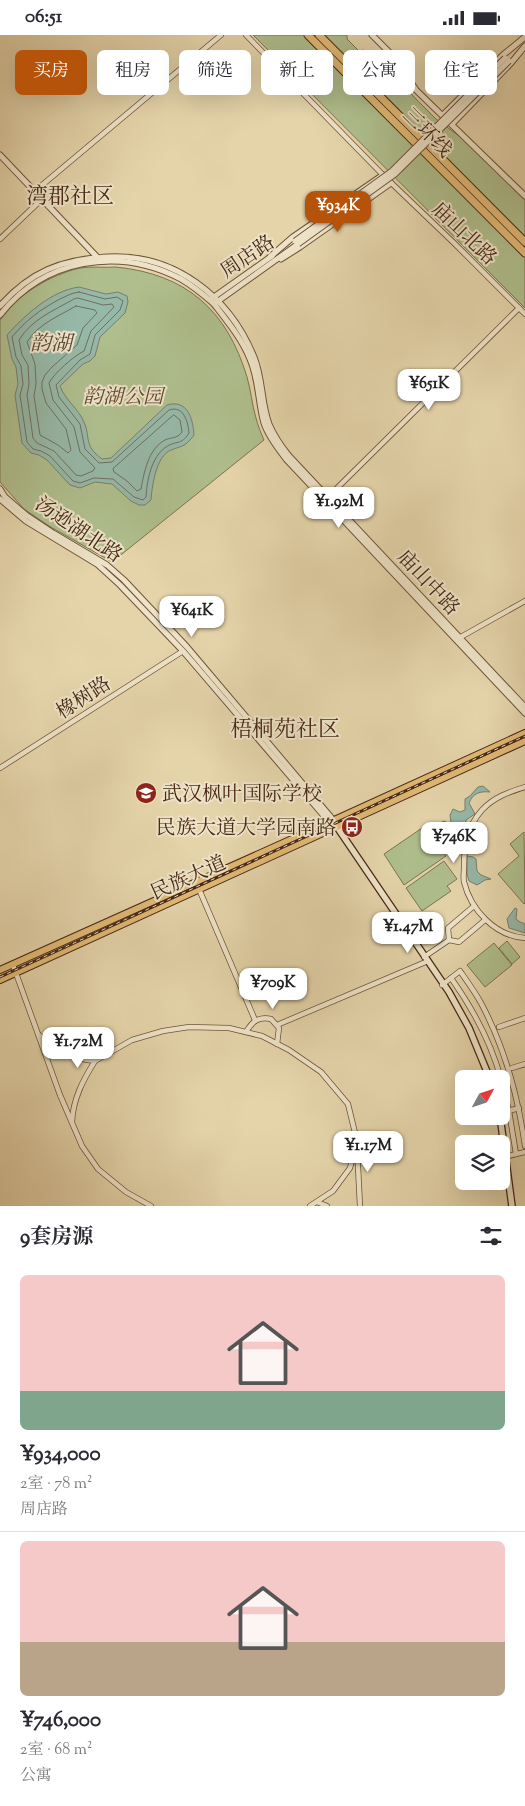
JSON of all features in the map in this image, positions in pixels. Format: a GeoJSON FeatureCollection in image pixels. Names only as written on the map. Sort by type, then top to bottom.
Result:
{"type":"FeatureCollection","features":[{"type":"Feature","properties":{"kind":"highway","name":"三环线"},"geometry":{"type":"LineString","coordinates":[[308,35],[525,253]]}},
{"type":"Feature","properties":{"kind":"highway","name":"三环线"},"geometry":{"type":"LineString","coordinates":[[319,35],[525,242]]}},
{"type":"Feature","properties":{"kind":"main road","name":"民族大道"},"geometry":{"type":"LineString","coordinates":[[0,980],[199,890],[525,733]]}},
{"type":"Feature","properties":{"kind":"main road","name":"民族大道"},"geometry":{"type":"LineString","coordinates":[[0,971],[196,883],[525,741]]}},
{"type":"Feature","properties":{"kind":"main road","name":"汤逊湖北路"},"geometry":{"type":"LineString","coordinates":[[334,824],[443,985],[467,1029],[485,1070]]}},
{"type":"Feature","properties":{"kind":"main road"},"geometry":{"type":"LineString","coordinates":[[508,1190],[510,1206]]}},
{"type":"Feature","properties":{"kind":"street"},"geometry":{"type":"LineString","coordinates":[[35,191],[222,35]]}},
{"type":"Feature","properties":{"kind":"street","name":"庙山北路"},"geometry":{"type":"LineString","coordinates":[[246,35],[383,175],[525,314]]}},
{"type":"Feature","properties":{"kind":"street"},"geometry":{"type":"LineString","coordinates":[[372,35],[394,57],[416,90],[525,196]]}},
{"type":"Feature","properties":{"kind":"street"},"geometry":{"type":"LineString","coordinates":[[443,115],[503,55],[525,37]]}},
{"type":"Feature","properties":{"kind":"street","name":"周店路"},"geometry":{"type":"LineString","coordinates":[[507,59],[525,37]]}},
{"type":"Feature","properties":{"kind":"street"},"geometry":{"type":"LineString","coordinates":[[452,124],[511,63],[525,45]]}},
{"type":"Feature","properties":{"kind":"street","name":"周店路"},"geometry":{"type":"LineString","coordinates":[[212,298],[272,259],[392,171],[507,59],[525,45]]}},
{"type":"Feature","properties":{"kind":"street"},"geometry":{"type":"LineString","coordinates":[[0,155],[98,260]]}},
{"type":"Feature","properties":{"kind":"street"},"geometry":{"type":"LineString","coordinates":[[272,259],[293,237],[383,175]]}},
{"type":"Feature","properties":{"kind":"street"},"geometry":{"type":"LineString","coordinates":[[272,259],[300,247],[391,183]]}},
{"type":"Feature","properties":{"kind":"street"},"geometry":{"type":"LineString","coordinates":[[0,239],[42,199]]}},
{"type":"Feature","properties":{"kind":"street"},"geometry":{"type":"LineString","coordinates":[[0,315],[13,299],[43,277],[58,270],[98,260],[126,256],[182,273],[198,282],[212,298]]}},
{"type":"Feature","properties":{"kind":"street","name":"周店路"},"geometry":{"type":"LineString","coordinates":[[216,303],[272,259]]}},
{"type":"Feature","properties":{"kind":"street"},"geometry":{"type":"LineString","coordinates":[[0,306],[24,282],[51,267],[74,260],[98,260]]}},
{"type":"Feature","properties":{"kind":"street","name":"庙山中路"},"geometry":{"type":"LineString","coordinates":[[212,298],[239,329],[254,357],[269,423],[277,440],[289,456],[525,713]]}},
{"type":"Feature","properties":{"kind":"street"},"geometry":{"type":"LineString","coordinates":[[327,499],[519,308]]}},
{"type":"Feature","properties":{"kind":"street","name":"汤逊湖北路"},"geometry":{"type":"LineString","coordinates":[[0,489],[5,497],[26,515],[108,565],[124,580],[187,647],[334,824]]}},
{"type":"Feature","properties":{"kind":"street","name":"汤逊湖北路"},"geometry":{"type":"LineString","coordinates":[[0,499],[26,521],[97,564],[120,585],[183,651],[334,824]]}},
{"type":"Feature","properties":{"kind":"street"},"geometry":{"type":"LineString","coordinates":[[458,639],[525,601]]}},
{"type":"Feature","properties":{"kind":"street","name":"庙山中路"},"geometry":{"type":"LineString","coordinates":[[458,639],[525,707]]}},
{"type":"Feature","properties":{"kind":"street","name":"橡树路"},"geometry":{"type":"LineString","coordinates":[[0,768],[183,651]]}},
{"type":"Feature","properties":{"kind":"street"},"geometry":{"type":"LineString","coordinates":[[525,787],[499,796],[480,811],[469,829],[465,842],[464,881],[474,906],[485,920],[502,932],[525,938]]}},
{"type":"Feature","properties":{"kind":"street"},"geometry":{"type":"LineString","coordinates":[[196,883],[256,1021]]}},
{"type":"Feature","properties":{"kind":"street"},"geometry":{"type":"LineString","coordinates":[[449,940],[448,928],[474,906]]}},
{"type":"Feature","properties":{"kind":"street"},"geometry":{"type":"LineString","coordinates":[[277,1025],[426,960],[449,940],[459,941],[485,920]]}},
{"type":"Feature","properties":{"kind":"street"},"geometry":{"type":"LineString","coordinates":[[12,965],[82,1146],[98,1169],[126,1192],[151,1206]]}},
{"type":"Feature","properties":{"kind":"street"},"geometry":{"type":"LineString","coordinates":[[443,985],[460,971],[481,1002],[509,1069],[519,1108],[525,1147]]}},
{"type":"Feature","properties":{"kind":"street"},"geometry":{"type":"LineString","coordinates":[[451,978],[470,1005],[485,1036],[498,1070]]}},
{"type":"Feature","properties":{"kind":"street"},"geometry":{"type":"LineString","coordinates":[[246,1032],[256,1021],[265,1018],[271,1019],[279,1028],[277,1044]]}},
{"type":"Feature","properties":{"kind":"street"},"geometry":{"type":"LineString","coordinates":[[499,1027],[525,1018]]}},
{"type":"Feature","properties":{"kind":"street"},"geometry":{"type":"LineString","coordinates":[[72,1123],[73,1109],[78,1090],[95,1061],[132,1040],[163,1031],[189,1027],[221,1027],[262,1036],[289,1050],[321,1072],[348,1104],[357,1141],[360,1206]]}},
{"type":"Feature","properties":{"kind":"street"},"geometry":{"type":"LineString","coordinates":[[38,1034],[57,1051],[76,1058],[95,1061]]}},
{"type":"Feature","properties":{"kind":"street"},"geometry":{"type":"LineString","coordinates":[[512,1068],[525,1064]]}},
{"type":"Feature","properties":{"kind":"street"},"geometry":{"type":"LineString","coordinates":[[510,1111],[519,1108]]}},
{"type":"Feature","properties":{"kind":"street"},"geometry":{"type":"LineString","coordinates":[[510,1117],[516,1154]]}},
{"type":"Feature","properties":{"kind":"street"},"geometry":{"type":"LineString","coordinates":[[310,1206],[333,1191],[350,1168],[357,1141]]}},
{"type":"Feature","properties":{"kind":"street"},"geometry":{"type":"LineString","coordinates":[[510,1156],[525,1152]]}},
{"type":"Feature","properties":{"kind":"street"},"geometry":{"type":"LineString","coordinates":[[317,1203],[327,1206]]}},
{"type":"Feature","properties":{"kind":"green space"},"geometry":{"type":"Polygon","coordinates":[[[253,35],[347,35],[347,39],[358,50],[343,50],[343,95],[412,95],[436,119],[466,141],[525,199],[525,308],[313,95],[333,95],[333,50],[268,50],[253,35]]]}},
{"type":"Feature","properties":{"kind":"green space","name":"韵湖公园"},"geometry":{"type":"Polygon","coordinates":[[[116,267],[141,271],[183,287],[200,299],[215,315],[228,333],[238,353],[264,440],[112,562],[49,526],[24,509],[0,482],[0,320],[25,294],[57,275],[80,268],[116,267]]]}},
{"type":"Feature","properties":{"kind":"green space"},"geometry":{"type":"Polygon","coordinates":[[[425,826],[446,856],[404,885],[384,854],[425,826]]]}},
{"type":"Feature","properties":{"kind":"green space"},"geometry":{"type":"Polygon","coordinates":[[[524,832],[524,904],[498,874],[519,856],[510,844],[524,832]]]}},
{"type":"Feature","properties":{"kind":"green space"},"geometry":{"type":"Polygon","coordinates":[[[444,861],[457,879],[447,886],[451,891],[422,911],[406,888],[444,861]]]}},
{"type":"Feature","properties":{"kind":"green space"},"geometry":{"type":"Polygon","coordinates":[[[507,941],[520,957],[512,964],[499,948],[507,941]]]}},
{"type":"Feature","properties":{"kind":"green space"},"geometry":{"type":"Polygon","coordinates":[[[494,943],[512,965],[485,987],[467,965],[494,943]]]}},
{"type":"Feature","properties":{"kind":"water","name":"韵湖"},"geometry":{"type":"Polygon","coordinates":[[[79,287],[106,294],[118,292],[127,296],[128,302],[125,313],[100,337],[95,356],[83,364],[60,386],[84,422],[92,450],[102,459],[111,458],[167,405],[174,404],[184,407],[188,411],[192,422],[194,435],[191,439],[184,445],[166,453],[158,465],[152,487],[151,500],[145,505],[139,505],[131,501],[112,484],[95,482],[80,488],[70,485],[47,460],[31,453],[22,443],[15,395],[18,384],[16,367],[12,359],[7,335],[39,305],[58,293],[79,287]]]}},
{"type":"Feature","properties":{"kind":"water"},"geometry":{"type":"Polygon","coordinates":[[[483,786],[490,792],[477,793],[469,803],[475,814],[466,820],[460,846],[457,846],[455,843],[447,843],[443,840],[437,828],[440,823],[444,821],[451,822],[450,815],[453,809],[460,812],[465,810],[465,799],[478,787],[483,786]]]}},
{"type":"Feature","properties":{"kind":"water"},"geometry":{"type":"Polygon","coordinates":[[[467,856],[476,859],[477,871],[491,879],[477,885],[469,881],[467,856]]]}},
{"type":"Feature","properties":{"kind":"water"},"geometry":{"type":"Polygon","coordinates":[[[515,908],[517,909],[516,919],[525,924],[525,933],[509,928],[507,919],[515,908]]]}},
{"type":"Feature","properties":{"kind":"railway"},"geometry":{"type":"LineString","coordinates":[[0,977],[525,736]]}},
{"type":"Feature","properties":{"kind":"place","name":"武汉枫叶国际学校"},"geometry":{"type":"Point","coordinates":[146,793]}},
{"type":"Feature","properties":{"kind":"place","name":"民族大道大学园南路"},"geometry":{"type":"Point","coordinates":[352,827]}},
{"type":"Feature","properties":{"kind":"district","name":"湾郡社区"},"geometry":{"type":"Point","coordinates":[70,195]}},
{"type":"Feature","properties":{"kind":"district","name":"梧桐苑社区"},"geometry":{"type":"Point","coordinates":[285,728]}}]}
